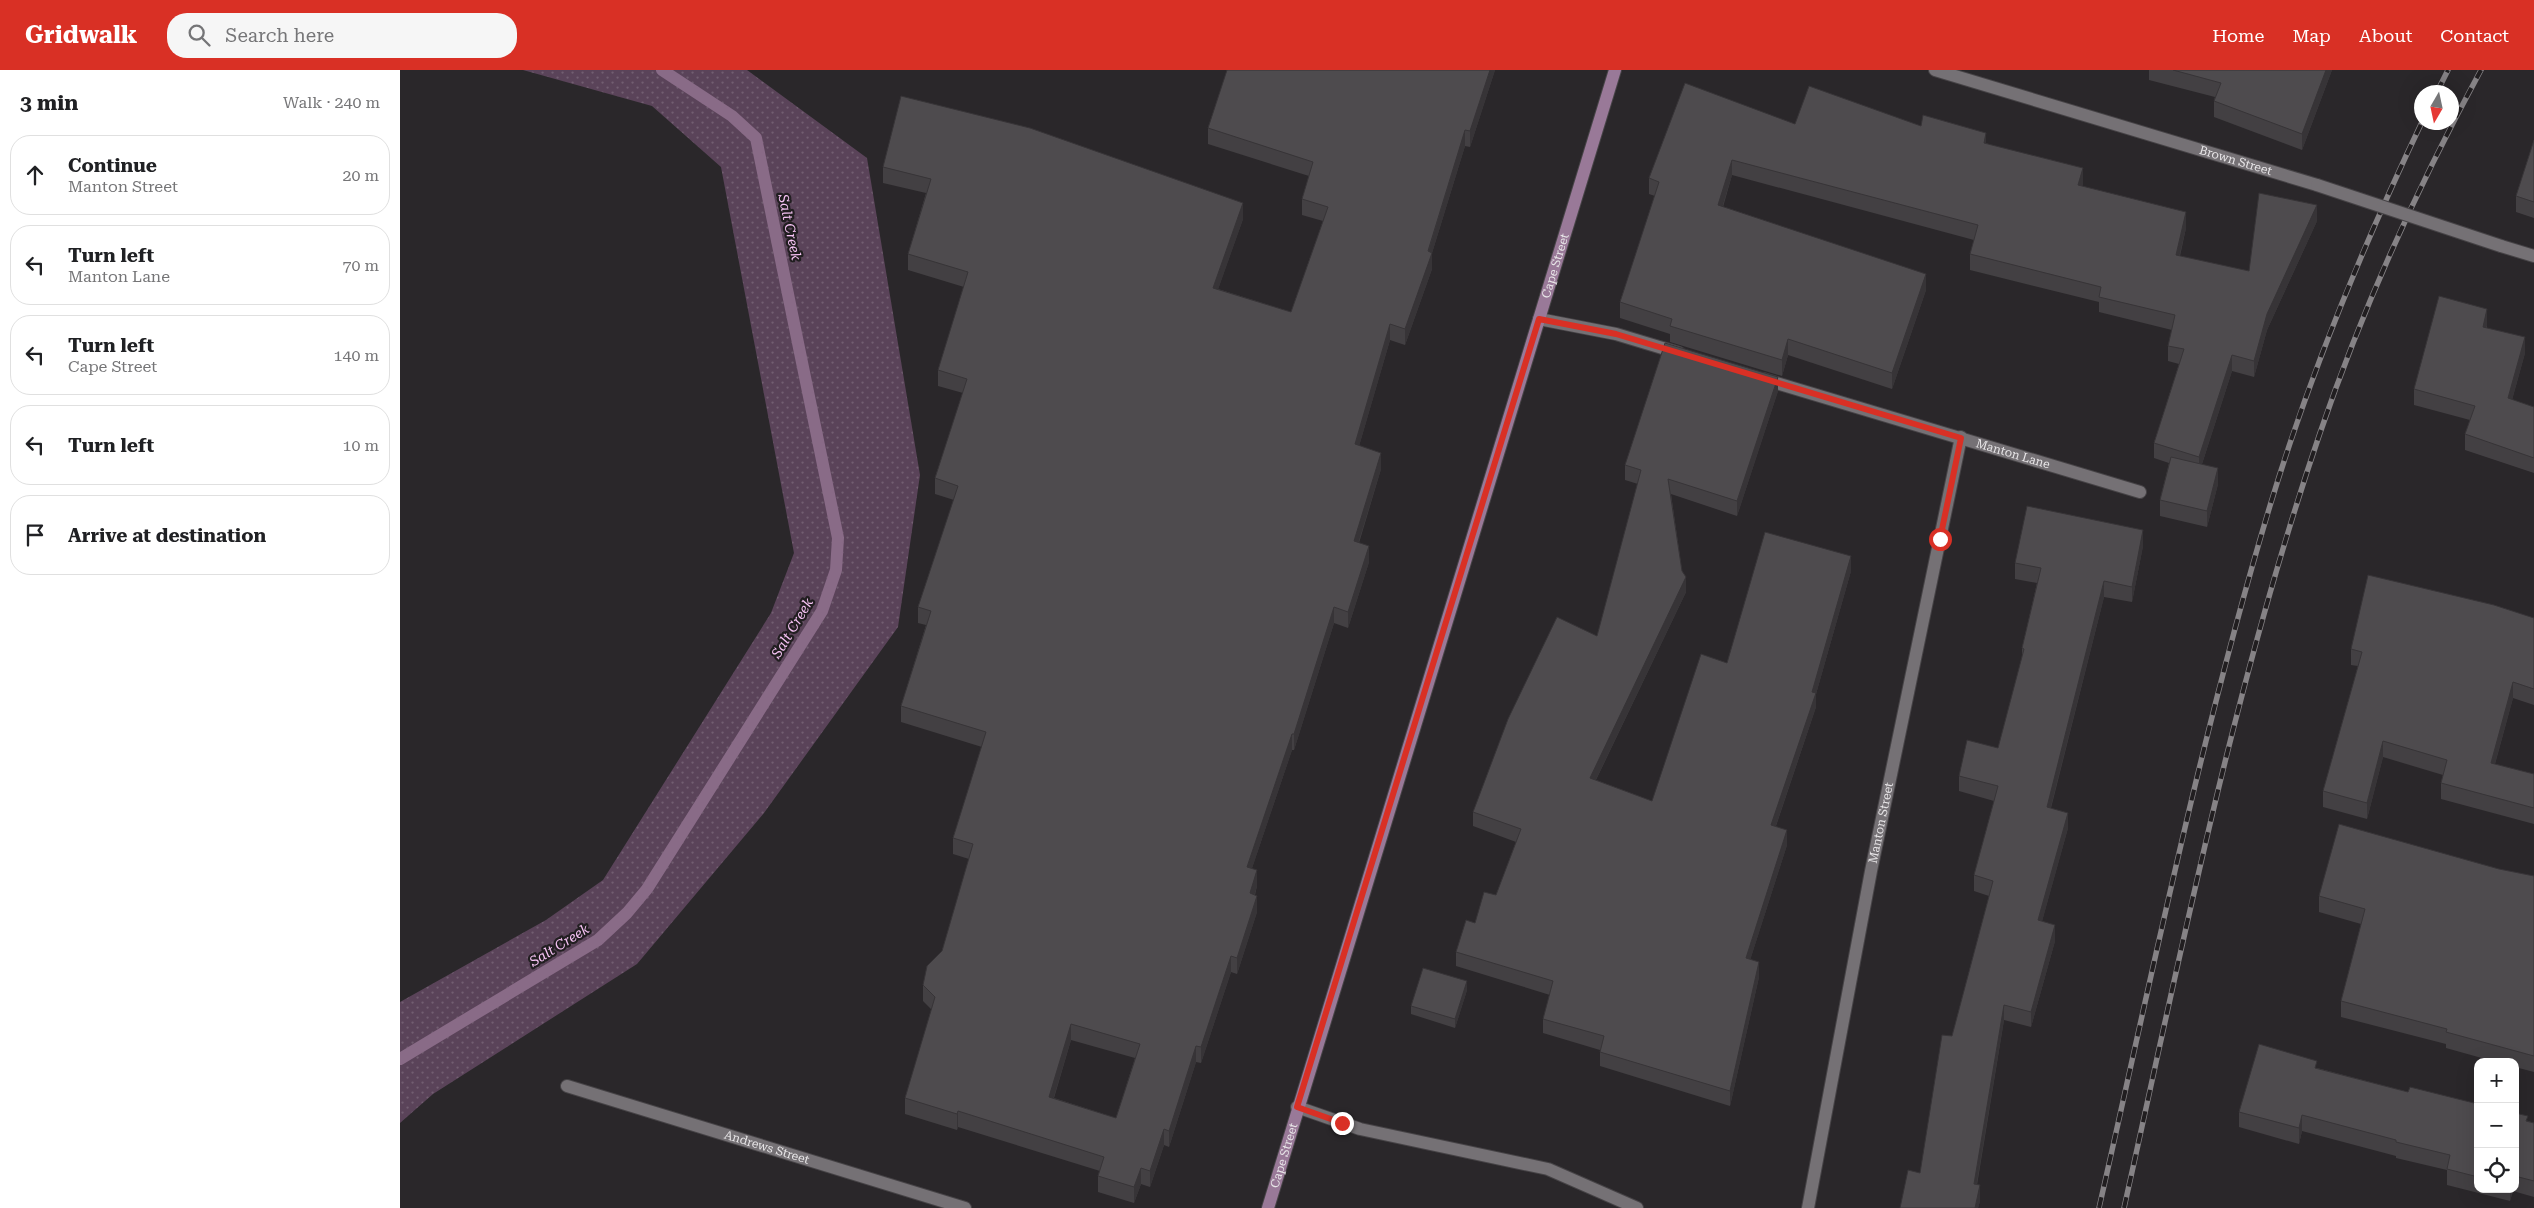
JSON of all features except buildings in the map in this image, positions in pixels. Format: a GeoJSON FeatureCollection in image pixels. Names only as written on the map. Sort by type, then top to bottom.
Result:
{"type":"FeatureCollection","features":[{"type":"Feature","properties":{"kind":"street","name":"Cape Street"},"geometry":{"type":"LineString","coordinates":[[1268,1208],[1297,1107],[1615,70]]}},
{"type":"Feature","properties":{"kind":"street","name":"Brown Street"},"geometry":{"type":"LineString","coordinates":[[1935,70],[2317,185],[2534,256]]}},
{"type":"Feature","properties":{"kind":"street"},"geometry":{"type":"LineString","coordinates":[[1539,319],[1616,334],[1690,357]]}},
{"type":"Feature","properties":{"kind":"street","name":"Manton Lane"},"geometry":{"type":"LineString","coordinates":[[1755,376],[2140,492]]}},
{"type":"Feature","properties":{"kind":"street","name":"Manton Street"},"geometry":{"type":"LineString","coordinates":[[1808,1208],[1871,871],[1961,438]]}},
{"type":"Feature","properties":{"kind":"street","name":"Andrews Street"},"geometry":{"type":"LineString","coordinates":[[567,1086],[965,1208]]}},
{"type":"Feature","properties":{"kind":"street"},"geometry":{"type":"LineString","coordinates":[[1297,1107],[1360,1129],[1548,1169],[1637,1208]]}},
{"type":"Feature","properties":{"kind":"shaded area"},"geometry":{"type":"Polygon","coordinates":[[[523,70],[747,70],[867,158],[920,475],[898,627],[764,813],[637,964],[433,1094],[400,1123],[400,1002],[546,920],[603,880],[771,613],[794,553],[721,167],[652,106],[523,70]]]}},
{"type":"Feature","properties":{"kind":"waterway","name":"Salt Creek"},"geometry":{"type":"LineString","coordinates":[[400,1059],[598,940],[627,913],[647,889],[822,611],[836,570],[838,538],[756,138],[732,116],[662,70]]}},
{"type":"Feature","properties":{"kind":"railway"},"geometry":{"type":"LineString","coordinates":[[2440,85],[2448,70]]}},
{"type":"Feature","properties":{"kind":"railway"},"geometry":{"type":"LineString","coordinates":[[2124,1208],[2211,818],[2235,720],[2289,528],[2320,433],[2373,293],[2435,158],[2481,70]]}},
{"type":"Feature","properties":{"kind":"railway"},"geometry":{"type":"LineString","coordinates":[[2099,1208],[2199,770],[2244,596],[2269,509],[2319,361],[2378,217],[2418,130]]}},
{"type":"Feature","properties":{"kind":"route"},"geometry":{"type":"LineString","coordinates":[[1342,1123],[1297,1107],[1539,319],[1616,334],[1961,438],[1940,539]]}}]}
